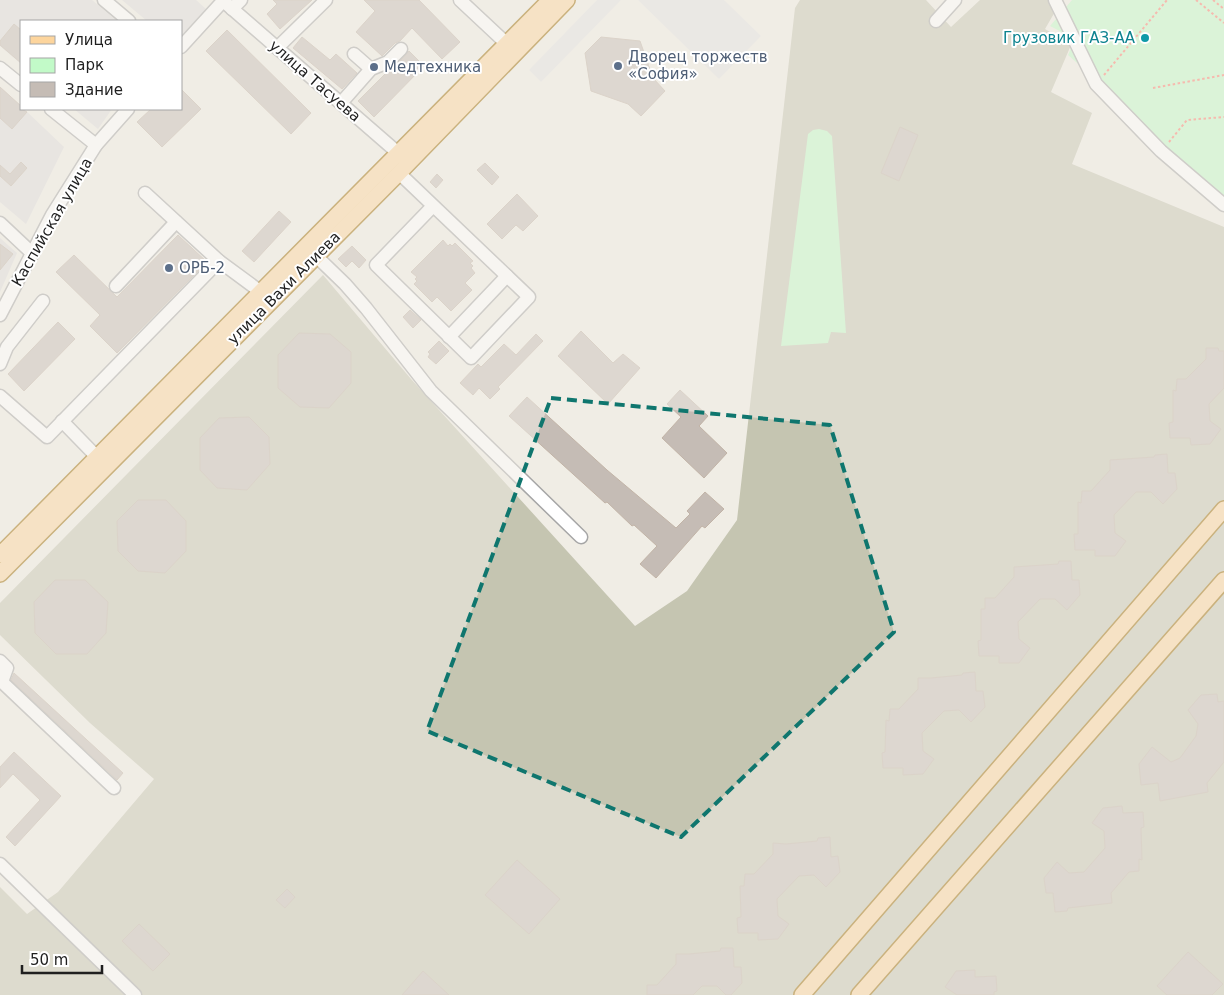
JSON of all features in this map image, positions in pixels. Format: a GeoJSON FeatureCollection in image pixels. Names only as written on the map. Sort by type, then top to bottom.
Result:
{"type":"FeatureCollection","features":[{"type":"Feature","properties":{"kind":"main road","name":"улица Вахи Алиева"},"geometry":{"type":"LineString","coordinates":[[0,555],[261,292],[402,163],[507,44],[550,0]]}},
{"type":"Feature","properties":{"kind":"main road","name":"улица Вахи Алиева"},"geometry":{"type":"LineString","coordinates":[[0,574],[141,433],[402,163],[567,0]]}},
{"type":"Feature","properties":{"kind":"main road"},"geometry":{"type":"LineString","coordinates":[[802,995],[1224,508]]}},
{"type":"Feature","properties":{"kind":"main road"},"geometry":{"type":"LineString","coordinates":[[859,995],[1224,580]]}},
{"type":"Feature","properties":{"kind":"street"},"geometry":{"type":"LineString","coordinates":[[104,0],[128,20]]}},
{"type":"Feature","properties":{"kind":"street"},"geometry":{"type":"LineString","coordinates":[[277,48],[326,0]]}},
{"type":"Feature","properties":{"kind":"street"},"geometry":{"type":"LineString","coordinates":[[460,0],[507,44]]}},
{"type":"Feature","properties":{"kind":"street"},"geometry":{"type":"LineString","coordinates":[[936,21],[955,0]]}},
{"type":"Feature","properties":{"kind":"street"},"geometry":{"type":"LineString","coordinates":[[1055,0],[1096,84],[1161,151],[1224,205]]}},
{"type":"Feature","properties":{"kind":"street"},"geometry":{"type":"LineString","coordinates":[[182,46],[230,2]]}},
{"type":"Feature","properties":{"kind":"street","name":"улица Тасуева"},"geometry":{"type":"LineString","coordinates":[[230,2],[277,48],[341,103],[402,163],[434,206],[529,298],[470,358],[449,337]]}},
{"type":"Feature","properties":{"kind":"street"},"geometry":{"type":"LineString","coordinates":[[341,103],[371,69],[388,62],[401,49]]}},
{"type":"Feature","properties":{"kind":"street"},"geometry":{"type":"LineString","coordinates":[[354,54],[371,69]]}},
{"type":"Feature","properties":{"kind":"street"},"geometry":{"type":"LineString","coordinates":[[0,68],[20,84]]}},
{"type":"Feature","properties":{"kind":"street"},"geometry":{"type":"LineString","coordinates":[[52,110],[96,145]]}},
{"type":"Feature","properties":{"kind":"street","name":"Каспийская улица"},"geometry":{"type":"LineString","coordinates":[[0,315],[52,216],[96,145],[127,110]]}},
{"type":"Feature","properties":{"kind":"street"},"geometry":{"type":"LineString","coordinates":[[145,194],[219,261],[261,292]]}},
{"type":"Feature","properties":{"kind":"street"},"geometry":{"type":"LineString","coordinates":[[434,206],[376,265],[449,337],[507,276]]}},
{"type":"Feature","properties":{"kind":"street"},"geometry":{"type":"LineString","coordinates":[[116,286],[176,222]]}},
{"type":"Feature","properties":{"kind":"street"},"geometry":{"type":"LineString","coordinates":[[0,223],[33,254]]}},
{"type":"Feature","properties":{"kind":"street"},"geometry":{"type":"LineString","coordinates":[[315,255],[361,302],[430,391],[581,537]]}},
{"type":"Feature","properties":{"kind":"street"},"geometry":{"type":"LineString","coordinates":[[0,396],[47,437],[219,261]]}},
{"type":"Feature","properties":{"kind":"street"},"geometry":{"type":"LineString","coordinates":[[0,364],[7,347],[43,301]]}},
{"type":"Feature","properties":{"kind":"street"},"geometry":{"type":"LineString","coordinates":[[62,421],[97,457]]}},
{"type":"Feature","properties":{"kind":"street"},"geometry":{"type":"LineString","coordinates":[[0,661],[7,668],[2,682],[114,788]]}},
{"type":"Feature","properties":{"kind":"street"},"geometry":{"type":"LineString","coordinates":[[0,864],[135,995]]}},
{"type":"Feature","properties":{"kind":"path"},"geometry":{"type":"LineString","coordinates":[[1096,84],[1168,0]]}},
{"type":"Feature","properties":{"kind":"path"},"geometry":{"type":"LineString","coordinates":[[1196,0],[1224,23]]}},
{"type":"Feature","properties":{"kind":"path"},"geometry":{"type":"LineString","coordinates":[[1213,0],[1224,9]]}},
{"type":"Feature","properties":{"kind":"path"},"geometry":{"type":"LineString","coordinates":[[1153,88],[1224,75]]}},
{"type":"Feature","properties":{"kind":"path"},"geometry":{"type":"LineString","coordinates":[[1161,151],[1187,120],[1224,117]]}},
{"type":"Feature","properties":{"kind":"highlighted area"},"geometry":{"type":"Polygon","coordinates":[[[551,398],[830,425],[894,632],[681,837],[427,731],[551,398]]]}},
{"type":"Feature","properties":{"kind":"shaded area"},"geometry":{"type":"Polygon","coordinates":[[[0,0],[92,0],[116,20],[20,20],[20,63],[0,46],[0,0]]]}},
{"type":"Feature","properties":{"kind":"shaded area"},"geometry":{"type":"Polygon","coordinates":[[[122,0],[196,0],[206,9],[182,35],[182,20],[146,20],[122,0]]]}},
{"type":"Feature","properties":{"kind":"shaded area"},"geometry":{"type":"Polygon","coordinates":[[[597,0],[621,0],[541,82],[529,70],[597,0]]]}},
{"type":"Feature","properties":{"kind":"shaded area"},"geometry":{"type":"Polygon","coordinates":[[[638,0],[724,0],[761,36],[719,79],[638,0]]]}},
{"type":"Feature","properties":{"kind":"shaded area"},"geometry":{"type":"Polygon","coordinates":[[[800,0],[926,0],[951,27],[980,0],[1049,0],[1056,10],[1045,29],[1071,45],[1051,92],[1092,113],[1072,164],[1224,227],[1224,995],[0,995],[0,887],[27,914],[58,892],[154,779],[90,723],[0,635],[0,603],[323,275],[411,379],[635,626],[687,591],[737,520],[795,8],[800,0]]]}},
{"type":"Feature","properties":{"kind":"shaded area"},"geometry":{"type":"Polygon","coordinates":[[[0,87],[20,105],[20,110],[25,110],[64,147],[26,224],[0,202],[0,87]]]}},
{"type":"Feature","properties":{"kind":"shaded area"},"geometry":{"type":"Polygon","coordinates":[[[75,110],[111,110],[98,129],[75,110]]]}},
{"type":"Feature","properties":{"kind":"shaded area"},"geometry":{"type":"Polygon","coordinates":[[[0,238],[17,253],[0,292],[0,238]]]}},
{"type":"Feature","properties":{"kind":"green space"},"geometry":{"type":"Polygon","coordinates":[[[1072,0],[1224,0],[1224,197],[1115,103],[1116,97],[1068,55],[1075,39],[1050,26],[1072,0]]]}},
{"type":"Feature","properties":{"kind":"green space"},"geometry":{"type":"Polygon","coordinates":[[[813,130],[827,131],[832,136],[846,333],[831,332],[828,343],[781,346],[808,134],[813,130]]]}},
{"type":"Feature","properties":{"kind":"building"},"geometry":{"type":"Polygon","coordinates":[[[273,0],[312,0],[280,29],[267,14],[277,4],[273,0]]]}},
{"type":"Feature","properties":{"kind":"building"},"geometry":{"type":"Polygon","coordinates":[[[364,0],[419,0],[460,42],[442,59],[412,28],[382,56],[356,32],[375,11],[364,0]]]}},
{"type":"Feature","properties":{"kind":"building"},"geometry":{"type":"Polygon","coordinates":[[[14,24],[20,29],[20,62],[0,45],[0,41],[14,24]]]}},
{"type":"Feature","properties":{"kind":"building"},"geometry":{"type":"Polygon","coordinates":[[[227,30],[311,113],[291,134],[206,51],[227,30]]]}},
{"type":"Feature","properties":{"kind":"building"},"geometry":{"type":"Polygon","coordinates":[[[302,37],[330,60],[336,54],[357,73],[342,89],[293,48],[302,37]]]}},
{"type":"Feature","properties":{"kind":"building","name":"Дворец торжеств «София»"},"geometry":{"type":"Polygon","coordinates":[[[601,37],[640,41],[653,78],[665,91],[641,116],[628,104],[591,91],[585,53],[601,37]]]}},
{"type":"Feature","properties":{"kind":"building"},"geometry":{"type":"Polygon","coordinates":[[[409,51],[424,66],[374,117],[358,101],[388,71],[394,68],[409,51]]]}},
{"type":"Feature","properties":{"kind":"building"},"geometry":{"type":"Polygon","coordinates":[[[0,87],[20,105],[20,110],[27,112],[12,129],[0,118],[0,87]]]}},
{"type":"Feature","properties":{"kind":"building"},"geometry":{"type":"Polygon","coordinates":[[[182,90],[201,109],[162,147],[137,122],[150,110],[182,110],[182,90]]]}},
{"type":"Feature","properties":{"kind":"building"},"geometry":{"type":"Polygon","coordinates":[[[900,127],[918,135],[899,181],[881,173],[900,127]]]}},
{"type":"Feature","properties":{"kind":"building"},"geometry":{"type":"Polygon","coordinates":[[[21,162],[27,168],[11,186],[0,176],[0,165],[10,174],[21,162]]]}},
{"type":"Feature","properties":{"kind":"building"},"geometry":{"type":"Polygon","coordinates":[[[485,163],[499,177],[492,185],[477,170],[485,163]]]}},
{"type":"Feature","properties":{"kind":"building"},"geometry":{"type":"Polygon","coordinates":[[[437,174],[443,180],[436,188],[430,182],[437,174]]]}},
{"type":"Feature","properties":{"kind":"building"},"geometry":{"type":"Polygon","coordinates":[[[517,194],[538,216],[523,231],[516,225],[502,239],[487,224],[517,194]]]}},
{"type":"Feature","properties":{"kind":"building"},"geometry":{"type":"Polygon","coordinates":[[[279,211],[291,222],[254,262],[242,251],[279,211]]]}},
{"type":"Feature","properties":{"kind":"building"},"geometry":{"type":"Polygon","coordinates":[[[178,235],[207,262],[117,353],[90,326],[100,315],[56,272],[74,255],[117,297],[178,235]]]}},
{"type":"Feature","properties":{"kind":"building"},"geometry":{"type":"Polygon","coordinates":[[[443,240],[448,246],[450,244],[452,246],[455,243],[473,261],[470,263],[475,273],[465,283],[472,290],[451,311],[437,297],[432,302],[414,284],[417,281],[415,279],[417,277],[411,272],[443,240]]]}},
{"type":"Feature","properties":{"kind":"building"},"geometry":{"type":"Polygon","coordinates":[[[0,244],[13,254],[0,270],[0,244]]]}},
{"type":"Feature","properties":{"kind":"building"},"geometry":{"type":"Polygon","coordinates":[[[352,246],[366,260],[359,268],[352,261],[346,267],[338,259],[352,246]]]}},
{"type":"Feature","properties":{"kind":"building"},"geometry":{"type":"Polygon","coordinates":[[[410,310],[421,320],[413,328],[403,317],[410,310]]]}},
{"type":"Feature","properties":{"kind":"building"},"geometry":{"type":"Polygon","coordinates":[[[58,322],[75,339],[24,391],[8,374],[58,322]]]}},
{"type":"Feature","properties":{"kind":"building"},"geometry":{"type":"Polygon","coordinates":[[[581,331],[613,363],[623,354],[640,368],[608,404],[558,356],[581,331]]]}},
{"type":"Feature","properties":{"kind":"building"},"geometry":{"type":"Polygon","coordinates":[[[299,333],[330,334],[351,352],[351,383],[329,408],[300,407],[278,388],[278,355],[299,333]]]}},
{"type":"Feature","properties":{"kind":"building"},"geometry":{"type":"Polygon","coordinates":[[[536,334],[543,341],[498,387],[500,389],[490,399],[479,388],[473,395],[460,383],[478,364],[481,367],[504,344],[516,355],[536,334]]]}},
{"type":"Feature","properties":{"kind":"building"},"geometry":{"type":"Polygon","coordinates":[[[439,341],[449,351],[436,364],[428,357],[430,354],[428,352],[439,341]]]}},
{"type":"Feature","properties":{"kind":"building"},"geometry":{"type":"Polygon","coordinates":[[[1206,348],[1218,348],[1219,351],[1224,351],[1224,388],[1209,404],[1210,421],[1221,429],[1210,444],[1191,445],[1190,438],[1170,438],[1169,423],[1173,422],[1173,390],[1176,391],[1177,379],[1186,379],[1206,359],[1206,348]]]}},
{"type":"Feature","properties":{"kind":"building"},"geometry":{"type":"Polygon","coordinates":[[[680,390],[708,416],[699,426],[727,453],[704,478],[662,438],[681,417],[667,404],[680,390]]]}},
{"type":"Feature","properties":{"kind":"building"},"geometry":{"type":"Polygon","coordinates":[[[527,397],[607,470],[676,528],[690,514],[687,511],[705,492],[724,509],[705,528],[702,526],[656,578],[640,564],[657,546],[634,525],[632,526],[607,502],[605,503],[509,416],[527,397]]]}},
{"type":"Feature","properties":{"kind":"building"},"geometry":{"type":"Polygon","coordinates":[[[249,417],[269,437],[270,464],[247,490],[217,488],[200,470],[200,438],[219,418],[249,417]]]}},
{"type":"Feature","properties":{"kind":"building"},"geometry":{"type":"Polygon","coordinates":[[[1167,454],[1168,473],[1175,473],[1177,489],[1163,504],[1151,492],[1136,492],[1114,515],[1115,533],[1126,541],[1115,556],[1095,556],[1095,550],[1075,550],[1074,534],[1078,534],[1078,502],[1081,503],[1082,491],[1091,491],[1110,470],[1110,460],[1154,457],[1155,455],[1167,454]]]}},
{"type":"Feature","properties":{"kind":"building"},"geometry":{"type":"Polygon","coordinates":[[[138,500],[166,500],[186,521],[186,551],[165,573],[138,571],[118,551],[117,521],[138,500]]]}},
{"type":"Feature","properties":{"kind":"building"},"geometry":{"type":"Polygon","coordinates":[[[1059,561],[1071,561],[1072,580],[1079,580],[1080,595],[1067,610],[1055,599],[1040,599],[1018,622],[1019,639],[1030,648],[1019,663],[999,663],[999,656],[979,656],[978,641],[981,640],[981,609],[985,609],[985,598],[995,598],[1014,577],[1014,567],[1058,564],[1059,561]]]}},
{"type":"Feature","properties":{"kind":"building"},"geometry":{"type":"Polygon","coordinates":[[[55,580],[85,580],[108,602],[106,633],[87,654],[56,654],[35,633],[34,602],[55,580]]]}},
{"type":"Feature","properties":{"kind":"building"},"geometry":{"type":"Polygon","coordinates":[[[975,672],[976,691],[983,691],[985,707],[971,722],[959,710],[944,711],[922,733],[923,751],[934,759],[923,774],[903,775],[903,768],[883,768],[882,753],[885,752],[886,720],[889,721],[890,709],[899,709],[918,689],[918,678],[962,675],[963,673],[975,672]]]}},
{"type":"Feature","properties":{"kind":"building"},"geometry":{"type":"Polygon","coordinates":[[[14,673],[123,773],[117,780],[11,680],[14,673]]]}},
{"type":"Feature","properties":{"kind":"building"},"geometry":{"type":"Polygon","coordinates":[[[1217,694],[1218,702],[1224,701],[1224,762],[1207,783],[1208,792],[1160,801],[1158,783],[1141,785],[1139,764],[1152,747],[1171,762],[1180,758],[1196,736],[1198,724],[1188,710],[1201,695],[1217,694]]]}},
{"type":"Feature","properties":{"kind":"building"},"geometry":{"type":"Polygon","coordinates":[[[14,752],[61,796],[15,846],[6,837],[40,800],[13,774],[0,788],[0,767],[14,752]]]}},
{"type":"Feature","properties":{"kind":"building"},"geometry":{"type":"Polygon","coordinates":[[[1122,806],[1123,813],[1143,812],[1144,827],[1141,828],[1142,860],[1139,859],[1139,871],[1129,872],[1111,893],[1112,903],[1068,908],[1067,911],[1055,912],[1053,893],[1046,893],[1044,878],[1057,862],[1069,873],[1084,872],[1105,848],[1104,831],[1092,823],[1103,808],[1122,806]]]}},
{"type":"Feature","properties":{"kind":"building"},"geometry":{"type":"Polygon","coordinates":[[[830,837],[831,857],[838,856],[840,872],[826,887],[814,875],[799,876],[777,899],[778,916],[789,924],[778,939],[758,940],[758,933],[738,933],[737,918],[741,917],[740,886],[744,886],[745,874],[754,874],[773,854],[773,843],[786,844],[817,841],[818,838],[830,837]]]}},
{"type":"Feature","properties":{"kind":"building"},"geometry":{"type":"Polygon","coordinates":[[[517,860],[560,899],[529,934],[485,895],[517,860]]]}},
{"type":"Feature","properties":{"kind":"building"},"geometry":{"type":"Polygon","coordinates":[[[287,889],[295,897],[285,908],[276,900],[287,889]]]}},
{"type":"Feature","properties":{"kind":"building"},"geometry":{"type":"Polygon","coordinates":[[[139,924],[170,954],[153,971],[122,941],[139,924]]]}},
{"type":"Feature","properties":{"kind":"building"},"geometry":{"type":"Polygon","coordinates":[[[721,948],[733,948],[734,967],[741,967],[742,983],[731,995],[726,995],[717,986],[702,986],[693,995],[647,995],[647,985],[657,985],[676,964],[676,954],[720,951],[721,948]]]}},
{"type":"Feature","properties":{"kind":"building"},"geometry":{"type":"Polygon","coordinates":[[[1188,952],[1223,984],[1212,995],[1167,995],[1157,986],[1188,952]]]}},
{"type":"Feature","properties":{"kind":"building"},"geometry":{"type":"Polygon","coordinates":[[[975,970],[975,977],[996,976],[997,991],[994,992],[994,995],[957,995],[945,987],[956,971],[975,970]]]}},
{"type":"Feature","properties":{"kind":"building"},"geometry":{"type":"Polygon","coordinates":[[[423,971],[449,995],[402,995],[423,971]]]}},
{"type":"Feature","properties":{"kind":"place","name":"Грузовик ГАЗ-АА"},"geometry":{"type":"Point","coordinates":[1145,38]}},
{"type":"Feature","properties":{"kind":"place","name":"Дворец торжеств «София»"},"geometry":{"type":"Point","coordinates":[618,66]}},
{"type":"Feature","properties":{"kind":"place","name":"Медтехника"},"geometry":{"type":"Point","coordinates":[374,67]}},
{"type":"Feature","properties":{"kind":"place","name":"ОРБ-2"},"geometry":{"type":"Point","coordinates":[169,268]}}]}
